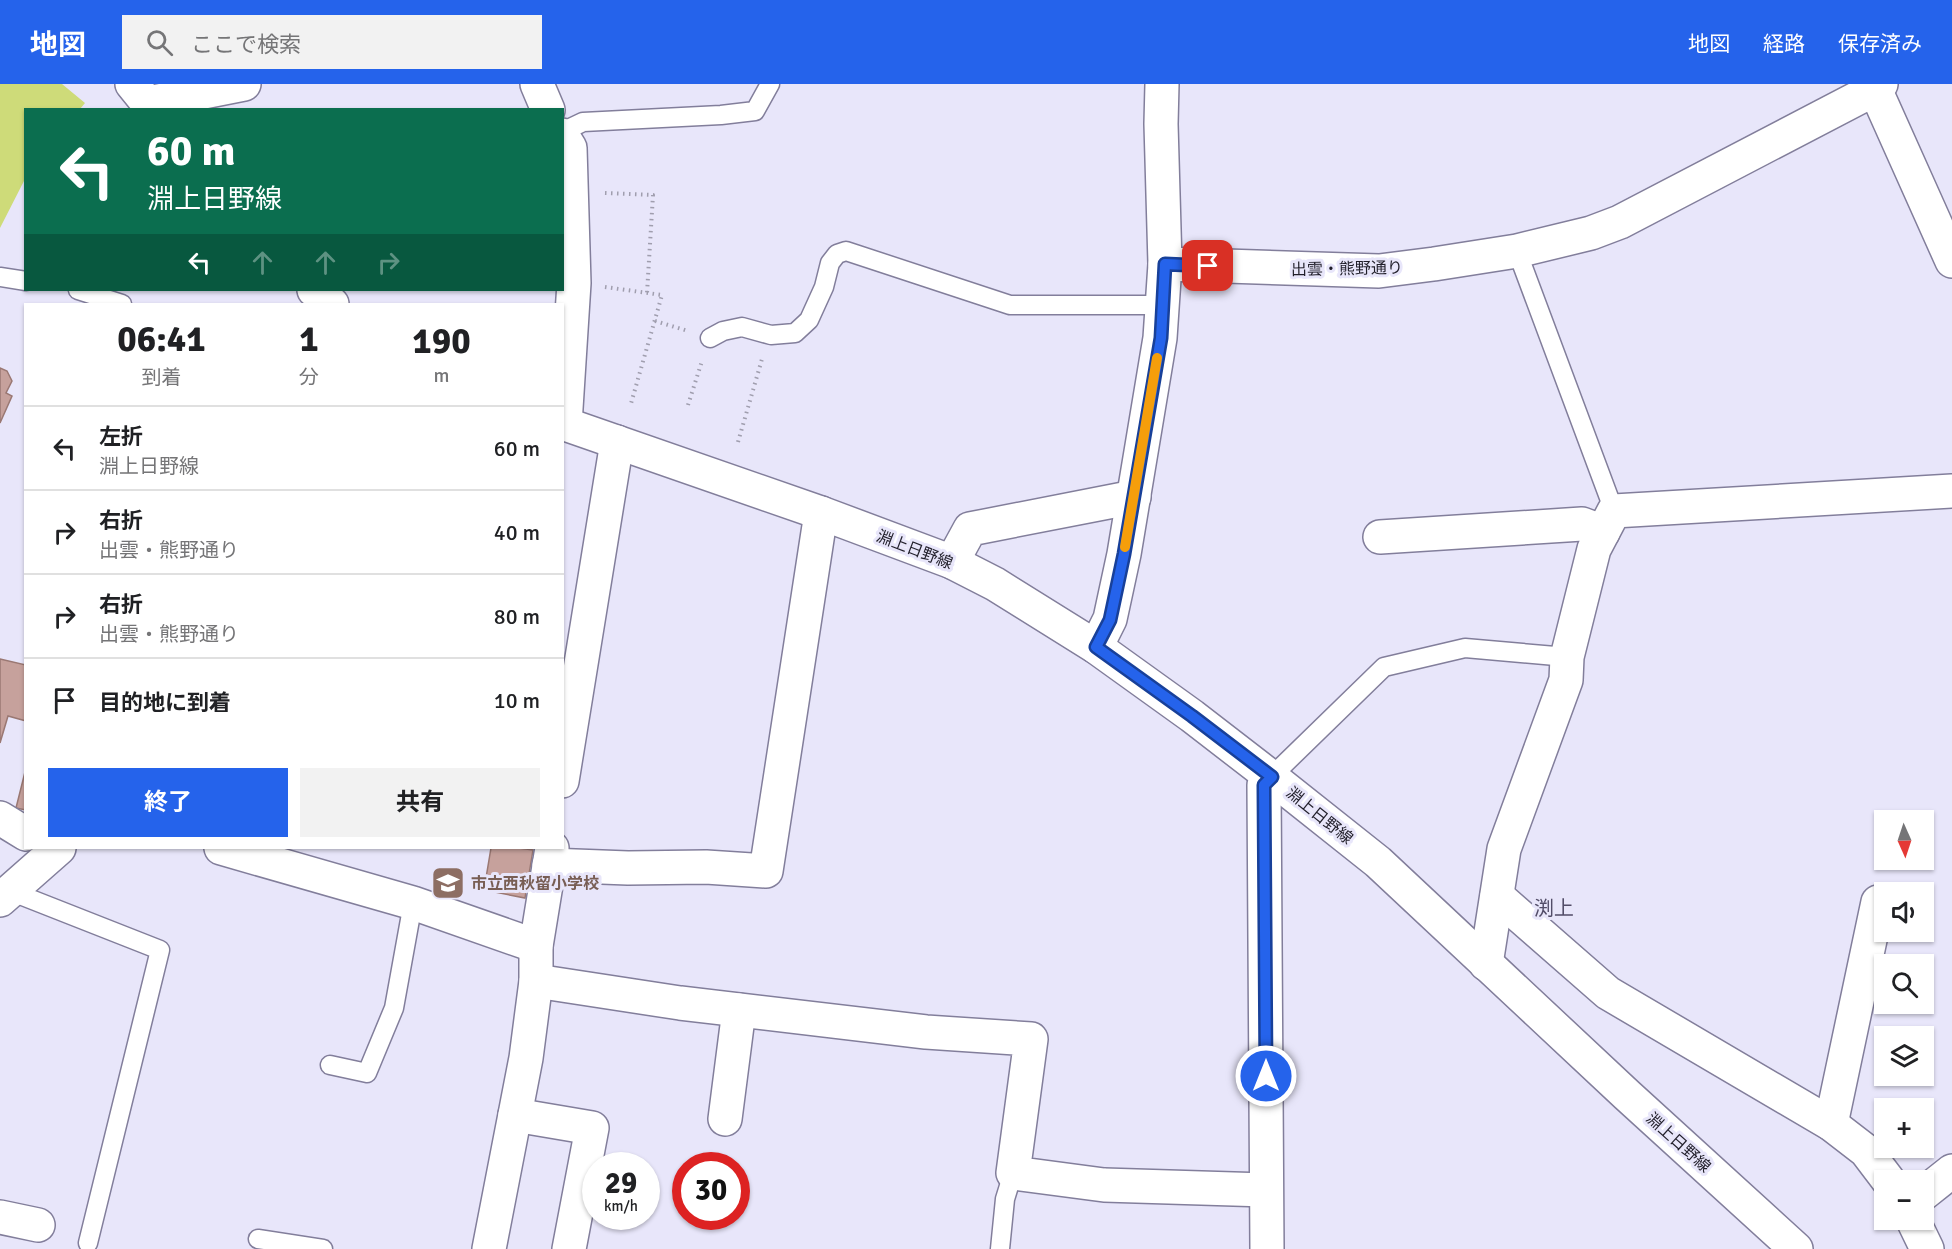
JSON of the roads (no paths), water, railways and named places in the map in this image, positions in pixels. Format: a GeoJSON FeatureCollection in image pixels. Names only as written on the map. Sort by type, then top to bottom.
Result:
{"type":"FeatureCollection","features":[{"type":"Feature","properties":{"kind":"street"},"geometry":{"type":"LineString","coordinates":[[144,99],[244,84]]}},
{"type":"Feature","properties":{"kind":"street"},"geometry":{"type":"LineString","coordinates":[[537,84],[547,108]]}},
{"type":"Feature","properties":{"kind":"street"},"geometry":{"type":"LineString","coordinates":[[1096,647],[1110,620],[1161,338],[1165,264],[1162,84]]}},
{"type":"Feature","properties":{"kind":"street"},"geometry":{"type":"LineString","coordinates":[[1878,87],[1952,261]]}},
{"type":"Feature","properties":{"kind":"street","name":"出雲・熊野通り"},"geometry":{"type":"LineString","coordinates":[[1165,264],[1379,270],[1517,251],[1591,233],[1620,222],[1878,87]]}},
{"type":"Feature","properties":{"kind":"street"},"geometry":{"type":"LineString","coordinates":[[564,137],[570,148],[574,283],[564,424]]}},
{"type":"Feature","properties":{"kind":"street"},"geometry":{"type":"LineString","coordinates":[[315,291],[331,303]]}},
{"type":"Feature","properties":{"kind":"street","name":"淵上日野線"},"geometry":{"type":"LineString","coordinates":[[564,424],[821,513],[952,562],[995,584],[1096,647],[1192,716],[1378,862],[1627,1095],[1796,1249]]}},
{"type":"Feature","properties":{"kind":"street"},"geometry":{"type":"LineString","coordinates":[[564,769],[618,442]]}},
{"type":"Feature","properties":{"kind":"street"},"geometry":{"type":"LineString","coordinates":[[1380,537],[1609,522],[1952,490]]}},
{"type":"Feature","properties":{"kind":"street"},"geometry":{"type":"LineString","coordinates":[[952,562],[970,529],[1134,497]]}},
{"type":"Feature","properties":{"kind":"street"},"geometry":{"type":"LineString","coordinates":[[489,1249],[526,1058],[536,981],[536,946],[550,856],[628,868],[706,867],[766,871],[821,513]]}},
{"type":"Feature","properties":{"kind":"street"},"geometry":{"type":"LineString","coordinates":[[1486,964],[1504,849],[1566,680],[1567,657],[1594,549],[1609,522]]}},
{"type":"Feature","properties":{"kind":"street"},"geometry":{"type":"LineString","coordinates":[[1267,1249],[1264,785],[1272,777]]}},
{"type":"Feature","properties":{"kind":"street"},"geometry":{"type":"LineString","coordinates":[[0,818],[24,833]]}},
{"type":"Feature","properties":{"kind":"street"},"geometry":{"type":"LineString","coordinates":[[5,895],[53,849]]}},
{"type":"Feature","properties":{"kind":"street"},"geometry":{"type":"LineString","coordinates":[[224,849],[412,903],[536,946]]}},
{"type":"Feature","properties":{"kind":"street"},"geometry":{"type":"LineString","coordinates":[[1497,896],[1608,993],[1831,1124],[1866,1151],[1880,1170]]}},
{"type":"Feature","properties":{"kind":"street"},"geometry":{"type":"LineString","coordinates":[[1831,1124],[1874,921]]}},
{"type":"Feature","properties":{"kind":"street"},"geometry":{"type":"LineString","coordinates":[[536,981],[680,1003],[926,1032],[1031,1039],[1013,1173],[1104,1185],[1266,1190]]}},
{"type":"Feature","properties":{"kind":"street"},"geometry":{"type":"LineString","coordinates":[[725,1119],[739,1010]]}},
{"type":"Feature","properties":{"kind":"street"},"geometry":{"type":"LineString","coordinates":[[515,1115],[592,1128],[569,1249]]}},
{"type":"Feature","properties":{"kind":"street"},"geometry":{"type":"LineString","coordinates":[[1934,1185],[1952,1171]]}},
{"type":"Feature","properties":{"kind":"street"},"geometry":{"type":"LineString","coordinates":[[0,1217],[38,1225]]}},
{"type":"Feature","properties":{"kind":"street"},"geometry":{"type":"LineString","coordinates":[[1918,1230],[1927,1249]]}},
{"type":"Feature","properties":{"kind":"lane"},"geometry":{"type":"LineString","coordinates":[[564,132],[583,122],[722,115],[755,111],[770,84]]}},
{"type":"Feature","properties":{"kind":"lane"},"geometry":{"type":"LineString","coordinates":[[710,338],[723,331],[742,327],[771,335],[795,333],[809,320],[824,287],[830,262],[837,254],[846,251],[1010,305],[1164,305]]}},
{"type":"Feature","properties":{"kind":"lane"},"geometry":{"type":"LineString","coordinates":[[1517,251],[1609,522]]}},
{"type":"Feature","properties":{"kind":"lane"},"geometry":{"type":"LineString","coordinates":[[0,278],[24,281]]}},
{"type":"Feature","properties":{"kind":"lane"},"geometry":{"type":"LineString","coordinates":[[81,291],[119,303]]}},
{"type":"Feature","properties":{"kind":"lane"},"geometry":{"type":"LineString","coordinates":[[1272,777],[1384,668],[1465,648],[1567,657]]}},
{"type":"Feature","properties":{"kind":"lane"},"geometry":{"type":"LineString","coordinates":[[5,895],[160,950],[88,1243]]}},
{"type":"Feature","properties":{"kind":"lane"},"geometry":{"type":"LineString","coordinates":[[330,1065],[367,1073],[394,1008],[412,903]]}},
{"type":"Feature","properties":{"kind":"lane"},"geometry":{"type":"LineString","coordinates":[[1000,1249],[1005,1199],[1013,1173]]}},
{"type":"Feature","properties":{"kind":"lane"},"geometry":{"type":"LineString","coordinates":[[258,1239],[323,1249]]}},
{"type":"Feature","properties":{"kind":"place","name":"市立西秋留小学校"},"geometry":{"type":"Point","coordinates":[448,883]}},
{"type":"Feature","properties":{"kind":"district","name":"渕上"},"geometry":{"type":"Point","coordinates":[1554,908]}}]}
